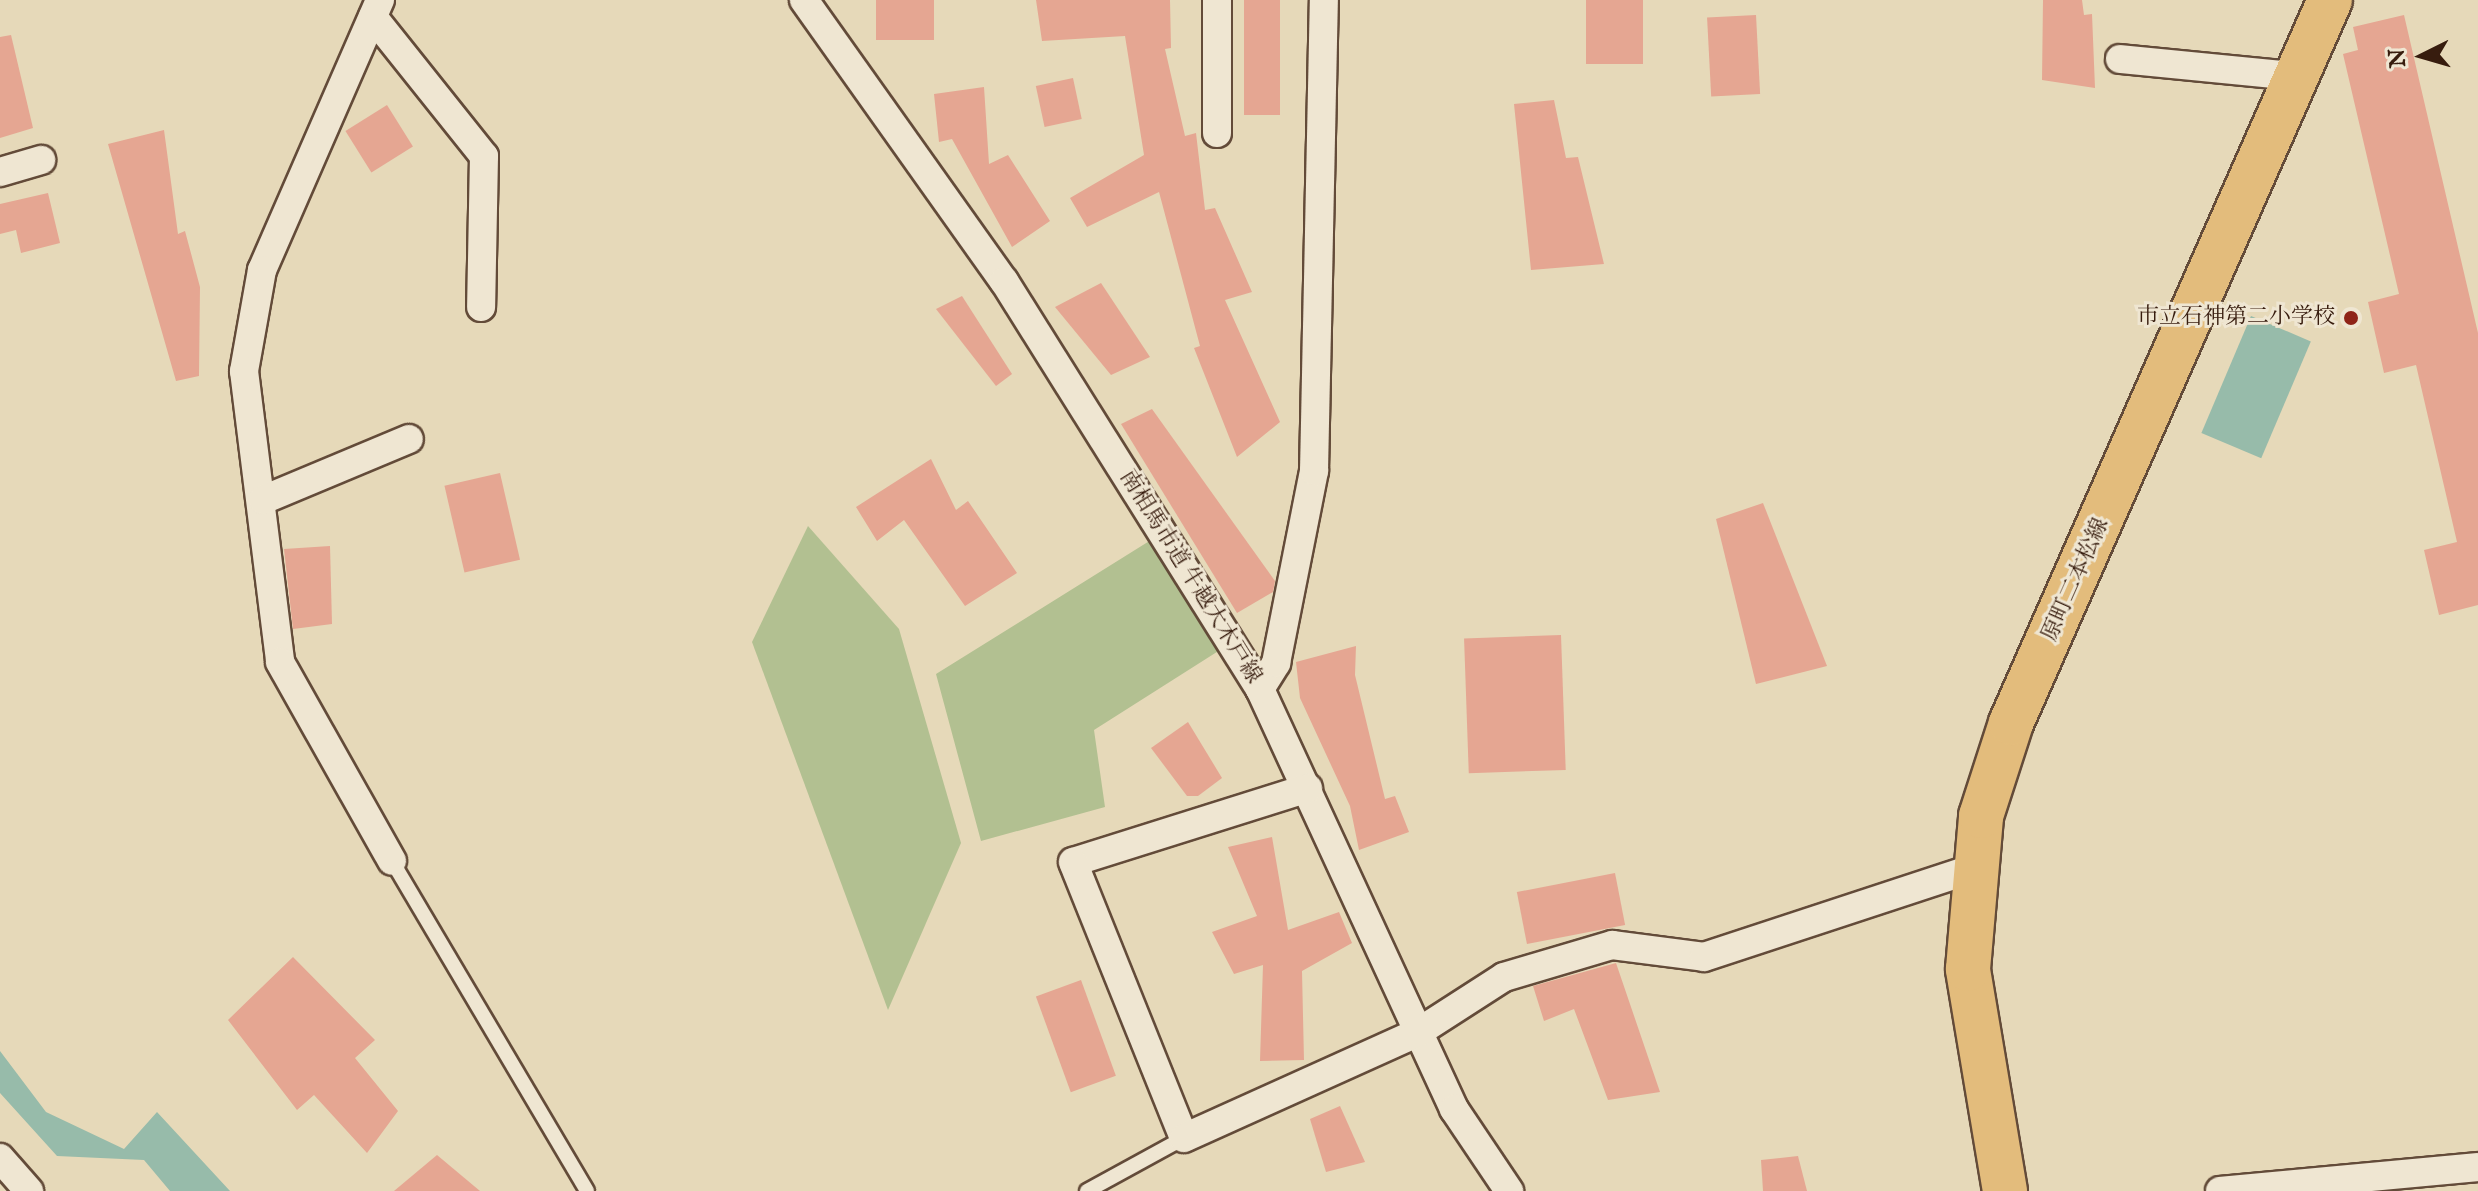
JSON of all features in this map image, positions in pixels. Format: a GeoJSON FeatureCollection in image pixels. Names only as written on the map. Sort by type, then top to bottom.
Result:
{"type":"FeatureCollection","features":[{"type":"Feature","properties":{"kind":"main road","name":"原町二本松線"},"geometry":{"type":"LineString","coordinates":[[2005,1191],[1968,969],[1971,869],[2011,723],[2242,208],[2293,76],[2330,0]]}},
{"type":"Feature","properties":{"kind":"street","name":"南相馬市道 牛越大木戸線"},"geometry":{"type":"LineString","coordinates":[[804,0],[1004,281],[1260,689],[1308,788],[1417,1033],[1470,1136],[1509,1191]]}},
{"type":"Feature","properties":{"kind":"street"},"geometry":{"type":"LineString","coordinates":[[1217,0],[1217,133]]}},
{"type":"Feature","properties":{"kind":"street"},"geometry":{"type":"LineString","coordinates":[[1260,689],[1276,663],[1314,471],[1324,0]]}},
{"type":"Feature","properties":{"kind":"street"},"geometry":{"type":"LineString","coordinates":[[377,8],[484,156],[481,307]]}},
{"type":"Feature","properties":{"kind":"street"},"geometry":{"type":"LineString","coordinates":[[377,8],[262,270],[244,371],[263,500],[280,662],[392,861]]}},
{"type":"Feature","properties":{"kind":"street"},"geometry":{"type":"LineString","coordinates":[[2120,59],[2293,76]]}},
{"type":"Feature","properties":{"kind":"street"},"geometry":{"type":"LineString","coordinates":[[0,172],[41,160]]}},
{"type":"Feature","properties":{"kind":"street"},"geometry":{"type":"LineString","coordinates":[[263,500],[409,439]]}},
{"type":"Feature","properties":{"kind":"street"},"geometry":{"type":"LineString","coordinates":[[1308,788],[1073,862],[1184,1138],[1417,1033],[1504,977],[1599,949],[1704,957],[1971,869]]}},
{"type":"Feature","properties":{"kind":"street"},"geometry":{"type":"LineString","coordinates":[[0,1158],[29,1191]]}},
{"type":"Feature","properties":{"kind":"street"},"geometry":{"type":"LineString","coordinates":[[2220,1191],[2478,1167]]}},
{"type":"Feature","properties":{"kind":"lane"},"geometry":{"type":"LineString","coordinates":[[392,861],[587,1191]]}},
{"type":"Feature","properties":{"kind":"lane"},"geometry":{"type":"LineString","coordinates":[[1087,1191],[1184,1138]]}},
{"type":"Feature","properties":{"kind":"shaded area"},"geometry":{"type":"Polygon","coordinates":[[[2251,316],[2311,341],[2261,458],[2201,433],[2251,316]]]}},
{"type":"Feature","properties":{"kind":"shaded area"},"geometry":{"type":"Polygon","coordinates":[[[808,526],[899,629],[961,843],[888,1010],[752,642],[808,526]]]}},
{"type":"Feature","properties":{"kind":"shaded area"},"geometry":{"type":"Polygon","coordinates":[[[1151,540],[1220,650],[1094,730],[1105,807],[981,841],[936,674],[1151,540]]]}},
{"type":"Feature","properties":{"kind":"shaded area"},"geometry":{"type":"Polygon","coordinates":[[[0,1051],[46,1112],[124,1149],[157,1112],[230,1191],[170,1191],[144,1160],[57,1156],[0,1093],[0,1051]]]}},
{"type":"Feature","properties":{"kind":"building"},"geometry":{"type":"Polygon","coordinates":[[[876,0],[934,0],[934,40],[876,40],[876,0]]]}},
{"type":"Feature","properties":{"kind":"building"},"geometry":{"type":"Polygon","coordinates":[[[1036,0],[1170,0],[1171,48],[1165,49],[1185,136],[1196,133],[1205,210],[1215,208],[1252,292],[1225,300],[1280,422],[1237,457],[1194,348],[1200,346],[1159,192],[1087,227],[1070,198],[1144,155],[1125,36],[1042,41],[1036,0]]]}},
{"type":"Feature","properties":{"kind":"building"},"geometry":{"type":"Polygon","coordinates":[[[1244,0],[1280,0],[1280,115],[1244,115],[1244,0]]]}},
{"type":"Feature","properties":{"kind":"building"},"geometry":{"type":"Polygon","coordinates":[[[1586,0],[1643,0],[1643,64],[1586,64],[1586,0]]]}},
{"type":"Feature","properties":{"kind":"building"},"geometry":{"type":"Polygon","coordinates":[[[2043,0],[2082,0],[2084,15],[2092,14],[2095,88],[2042,80],[2043,0]]]}},
{"type":"Feature","properties":{"kind":"building"},"geometry":{"type":"Polygon","coordinates":[[[1756,15],[1760,94],[1711,96],[1707,18],[1756,15]]]}},
{"type":"Feature","properties":{"kind":"building"},"geometry":{"type":"Polygon","coordinates":[[[2404,15],[2478,333],[2478,605],[2439,615],[2424,550],[2457,542],[2416,365],[2384,373],[2368,302],[2399,294],[2343,54],[2358,50],[2353,27],[2404,15]]]}},
{"type":"Feature","properties":{"kind":"building"},"geometry":{"type":"Polygon","coordinates":[[[11,35],[33,128],[0,138],[0,37],[11,35]]]}},
{"type":"Feature","properties":{"kind":"building"},"geometry":{"type":"Polygon","coordinates":[[[1073,78],[1082,119],[1045,127],[1036,86],[1073,78]]]}},
{"type":"Feature","properties":{"kind":"building"},"geometry":{"type":"Polygon","coordinates":[[[984,87],[989,164],[1008,155],[1050,221],[1012,247],[952,139],[939,142],[934,94],[984,87]]]}},
{"type":"Feature","properties":{"kind":"building"},"geometry":{"type":"Polygon","coordinates":[[[1554,100],[1566,158],[1578,157],[1604,264],[1531,270],[1514,104],[1554,100]]]}},
{"type":"Feature","properties":{"kind":"building"},"geometry":{"type":"Polygon","coordinates":[[[387,105],[413,147],[371,173],[345,131],[387,105]]]}},
{"type":"Feature","properties":{"kind":"building"},"geometry":{"type":"Polygon","coordinates":[[[164,130],[178,234],[185,231],[200,287],[199,376],[176,381],[108,144],[164,130]]]}},
{"type":"Feature","properties":{"kind":"building"},"geometry":{"type":"Polygon","coordinates":[[[48,193],[60,243],[21,253],[16,230],[0,234],[0,204],[48,193]]]}},
{"type":"Feature","properties":{"kind":"building"},"geometry":{"type":"Polygon","coordinates":[[[1101,283],[1150,357],[1111,375],[1055,307],[1101,283]]]}},
{"type":"Feature","properties":{"kind":"building"},"geometry":{"type":"Polygon","coordinates":[[[962,296],[1012,374],[996,386],[936,309],[962,296]]]}},
{"type":"Feature","properties":{"kind":"building"},"geometry":{"type":"Polygon","coordinates":[[[1152,409],[1275,581],[1273,592],[1237,613],[1121,424],[1152,409]]]}},
{"type":"Feature","properties":{"kind":"building"},"geometry":{"type":"Polygon","coordinates":[[[931,459],[956,510],[968,501],[1017,573],[965,606],[904,520],[877,541],[856,507],[931,459]]]}},
{"type":"Feature","properties":{"kind":"building"},"geometry":{"type":"Polygon","coordinates":[[[500,473],[520,560],[464,573],[444,486],[500,473]]]}},
{"type":"Feature","properties":{"kind":"building"},"geometry":{"type":"Polygon","coordinates":[[[1763,503],[1827,666],[1756,684],[1716,519],[1763,503]]]}},
{"type":"Feature","properties":{"kind":"building"},"geometry":{"type":"Polygon","coordinates":[[[330,546],[332,624],[293,629],[284,549],[330,546]]]}},
{"type":"Feature","properties":{"kind":"building"},"geometry":{"type":"Polygon","coordinates":[[[1561,635],[1566,770],[1469,773],[1464,638],[1561,635]]]}},
{"type":"Feature","properties":{"kind":"building"},"geometry":{"type":"Polygon","coordinates":[[[1356,646],[1355,675],[1385,799],[1395,796],[1409,832],[1359,850],[1350,806],[1300,698],[1296,662],[1356,646]]]}},
{"type":"Feature","properties":{"kind":"building"},"geometry":{"type":"Polygon","coordinates":[[[1188,722],[1222,778],[1198,796],[1187,796],[1151,748],[1188,722]]]}},
{"type":"Feature","properties":{"kind":"building"},"geometry":{"type":"Polygon","coordinates":[[[1272,837],[1288,930],[1339,912],[1352,943],[1302,971],[1304,1060],[1260,1061],[1263,965],[1234,974],[1212,932],[1257,916],[1228,847],[1272,837]]]}},
{"type":"Feature","properties":{"kind":"building"},"geometry":{"type":"Polygon","coordinates":[[[1615,873],[1625,925],[1527,944],[1517,892],[1615,873]]]}},
{"type":"Feature","properties":{"kind":"building"},"geometry":{"type":"Polygon","coordinates":[[[293,957],[375,1040],[355,1058],[398,1111],[367,1153],[314,1095],[297,1110],[228,1020],[293,957]]]}},
{"type":"Feature","properties":{"kind":"building"},"geometry":{"type":"Polygon","coordinates":[[[1616,963],[1660,1092],[1608,1100],[1574,1009],[1544,1021],[1533,986],[1616,963]]]}},
{"type":"Feature","properties":{"kind":"building"},"geometry":{"type":"Polygon","coordinates":[[[1081,980],[1116,1076],[1071,1092],[1036,996],[1081,980]]]}},
{"type":"Feature","properties":{"kind":"building"},"geometry":{"type":"Polygon","coordinates":[[[1340,1106],[1365,1162],[1326,1172],[1310,1119],[1340,1106]]]}},
{"type":"Feature","properties":{"kind":"building"},"geometry":{"type":"Polygon","coordinates":[[[437,1155],[480,1191],[394,1191],[437,1155]]]}},
{"type":"Feature","properties":{"kind":"building"},"geometry":{"type":"Polygon","coordinates":[[[1798,1156],[1807,1191],[1763,1191],[1761,1160],[1798,1156]]]}},
{"type":"Feature","properties":{"kind":"place","name":"市立石神第二小学校"},"geometry":{"type":"Point","coordinates":[2351,318]}}]}
